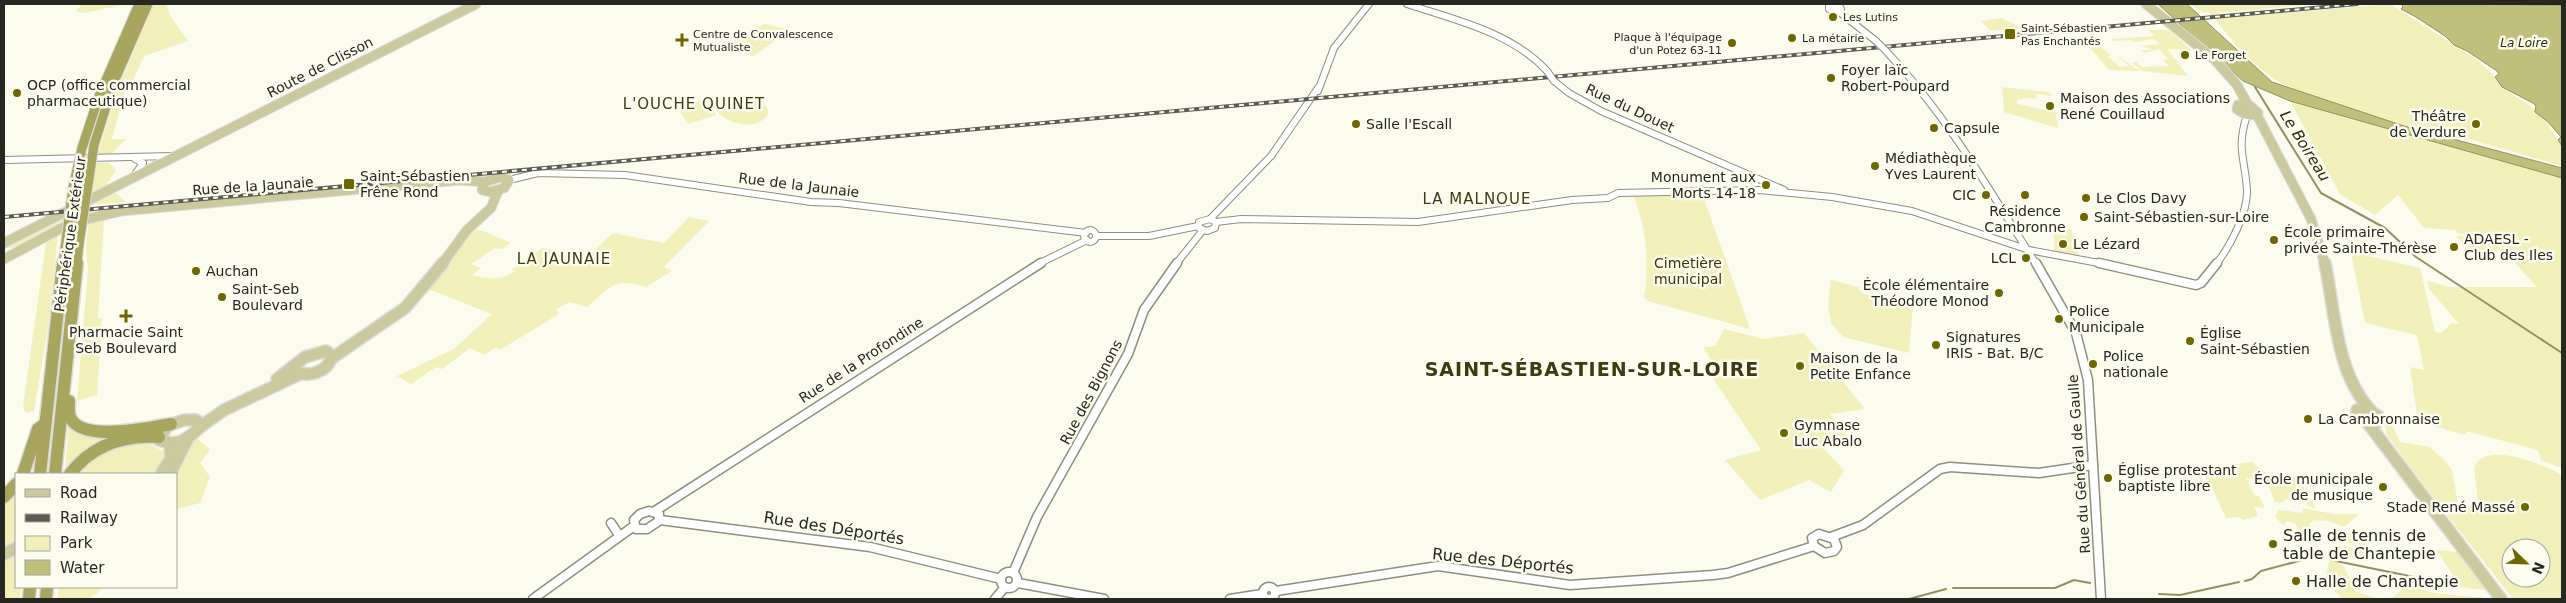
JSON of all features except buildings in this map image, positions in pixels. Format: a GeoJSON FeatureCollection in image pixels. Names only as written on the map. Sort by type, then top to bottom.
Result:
{"type":"FeatureCollection","features":[{"type":"Feature","properties":{"kind":"highway","name":"Périphérique Extérieur"},"geometry":{"type":"LineString","coordinates":[[40,473],[65,248],[82,148],[99,96],[139,4]]}},
{"type":"Feature","properties":{"kind":"highway"},"geometry":{"type":"LineString","coordinates":[[56,473],[66,407],[65,382],[79,244],[94,145],[114,82],[148,4]]}},
{"type":"Feature","properties":{"kind":"highway"},"geometry":{"type":"LineString","coordinates":[[66,407],[74,423],[96,431],[171,424]]}},
{"type":"Feature","properties":{"kind":"highway"},"geometry":{"type":"LineString","coordinates":[[23,473],[38,429],[45,424]]}},
{"type":"Feature","properties":{"kind":"highway"},"geometry":{"type":"LineString","coordinates":[[71,473],[87,455],[108,443],[136,435],[159,437]]}},
{"type":"Feature","properties":{"kind":"highway"},"geometry":{"type":"LineString","coordinates":[[4,497],[15,485]]}},
{"type":"Feature","properties":{"kind":"main road","name":"Route de Clisson"},"geometry":{"type":"LineString","coordinates":[[4,241],[476,4]]}},
{"type":"Feature","properties":{"kind":"main road"},"geometry":{"type":"LineString","coordinates":[[2149,6],[2166,23],[2198,46],[2236,83],[2246,113],[2264,127],[2300,194],[2320,243],[2341,352],[2359,404],[2356,415],[2372,419],[2385,443],[2501,599]]}},
{"type":"Feature","properties":{"kind":"main road","name":"Route de Clisson"},"geometry":{"type":"LineString","coordinates":[[4,241],[44,218],[177,155]]}},
{"type":"Feature","properties":{"kind":"main road","name":"Rue de la Jaunaie"},"geometry":{"type":"LineString","coordinates":[[4,257],[29,246],[71,223],[121,211],[346,192],[460,180],[485,182],[497,178],[509,180]]}},
{"type":"Feature","properties":{"kind":"main road"},"geometry":{"type":"LineString","coordinates":[[485,182],[481,187],[483,191],[498,191],[506,187],[509,180]]}},
{"type":"Feature","properties":{"kind":"main road"},"geometry":{"type":"LineString","coordinates":[[171,473],[179,460],[187,440],[200,427],[224,410],[297,370],[306,355],[329,355],[405,308],[422,290],[465,232],[491,208],[498,191]]}},
{"type":"Feature","properties":{"kind":"main road","name":"Rue de la Jaunaie"},"geometry":{"type":"LineString","coordinates":[[4,257],[29,246]]}},
{"type":"Feature","properties":{"kind":"main road"},"geometry":{"type":"LineString","coordinates":[[187,440],[170,444],[161,442],[159,437],[171,424],[191,419],[297,370],[318,371],[326,366],[329,355]]}},
{"type":"Feature","properties":{"kind":"main road"},"geometry":{"type":"LineString","coordinates":[[191,419],[199,421],[200,427]]}},
{"type":"Feature","properties":{"kind":"main road"},"geometry":{"type":"LineString","coordinates":[[162,473],[171,458],[170,444]]}},
{"type":"Feature","properties":{"kind":"street"},"geometry":{"type":"LineString","coordinates":[[1368,4],[1334,48],[1312,99],[1271,156],[1213,221],[1214,229],[1200,228],[1201,220],[1213,221],[1256,219],[1418,222],[1581,199],[1608,198],[1618,193],[1771,187],[1787,192],[1912,211],[2029,250],[2074,257],[2196,285],[2201,283],[2230,246],[2243,209],[2247,192],[2241,162],[2246,113]]}},
{"type":"Feature","properties":{"kind":"street","name":"Rue du Douet"},"geometry":{"type":"LineString","coordinates":[[1407,4],[1510,42],[1535,57],[1554,81],[1569,93],[1601,111],[1771,187]]}},
{"type":"Feature","properties":{"kind":"street","name":"Rue du Général de Gaulle"},"geometry":{"type":"LineString","coordinates":[[1828,5],[1840,7],[1842,9],[1838,11],[1876,41],[1909,75],[1929,101],[1986,182],[2029,250],[2058,298],[2080,343],[2088,380],[2101,599]]}},
{"type":"Feature","properties":{"kind":"street"},"geometry":{"type":"LineString","coordinates":[[4,160],[177,155]]}},
{"type":"Feature","properties":{"kind":"street"},"geometry":{"type":"LineString","coordinates":[[125,158],[143,163],[136,173]]}},
{"type":"Feature","properties":{"kind":"street","name":"Rue de la Jaunaie"},"geometry":{"type":"LineString","coordinates":[[509,180],[525,175],[543,173],[625,175],[811,202],[839,203],[1086,236],[1093,231],[1098,236],[1152,236],[1200,228]]}},
{"type":"Feature","properties":{"kind":"street","name":"Rue des Bignons"},"geometry":{"type":"LineString","coordinates":[[1013,573],[1037,517],[1128,354],[1144,310],[1200,228]]}},
{"type":"Feature","properties":{"kind":"street","name":"Rue de la Profondine"},"geometry":{"type":"LineString","coordinates":[[634,526],[634,520],[640,514],[655,511],[1038,264],[1086,236]]}},
{"type":"Feature","properties":{"kind":"street"},"geometry":{"type":"LineString","coordinates":[[1834,540],[1834,551],[1828,553],[1821,552],[1814,546],[1812,540],[1816,535],[1834,540],[1863,525],[1940,468],[1950,467],[2039,473],[2093,465]]}},
{"type":"Feature","properties":{"kind":"street"},"geometry":{"type":"LineString","coordinates":[[533,599],[619,535],[634,526],[640,530],[647,530],[660,520],[659,514],[655,511]]}},
{"type":"Feature","properties":{"kind":"street","name":"Rue des Déportés"},"geometry":{"type":"LineString","coordinates":[[660,520],[870,547],[1003,583]]}},
{"type":"Feature","properties":{"kind":"street"},"geometry":{"type":"LineString","coordinates":[[611,523],[619,535]]}},
{"type":"Feature","properties":{"kind":"street","name":"Rue des Déportés"},"geometry":{"type":"LineString","coordinates":[[1230,599],[1262,594],[1264,597],[1270,598],[1276,595],[1276,592],[1438,566],[1570,585],[1713,576],[1814,546]]}},
{"type":"Feature","properties":{"kind":"street"},"geometry":{"type":"LineString","coordinates":[[995,599],[1005,574],[1013,573],[1018,576],[1018,582]]}},
{"type":"Feature","properties":{"kind":"street"},"geometry":{"type":"LineString","coordinates":[[1003,583],[1012,587],[1018,582]]}},
{"type":"Feature","properties":{"kind":"street"},"geometry":{"type":"LineString","coordinates":[[1018,582],[1104,599]]}},
{"type":"Feature","properties":{"kind":"green space"},"geometry":{"type":"Polygon","coordinates":[[[80,4],[128,4],[83,13],[75,11],[81,6],[80,4]]]}},
{"type":"Feature","properties":{"kind":"green space"},"geometry":{"type":"Polygon","coordinates":[[[154,4],[166,4],[171,17],[188,41],[144,56],[133,80],[120,83],[154,4]]]}},
{"type":"Feature","properties":{"kind":"green space"},"geometry":{"type":"Polygon","coordinates":[[[2189,4],[2315,4],[2218,13],[2224,18],[2390,4],[2480,62],[2493,75],[2500,86],[2530,106],[2547,123],[2562,147],[2562,166],[2452,134],[2404,126],[2295,90],[2274,79],[2255,64],[2237,46],[2209,12],[2203,12],[2189,4]]]}},
{"type":"Feature","properties":{"kind":"green space"},"geometry":{"type":"Polygon","coordinates":[[[2001,18],[2023,28],[1990,31],[1981,21],[2001,18]]]}},
{"type":"Feature","properties":{"kind":"green space"},"geometry":{"type":"Polygon","coordinates":[[[764,24],[790,30],[752,57],[730,43],[764,24]]]}},
{"type":"Feature","properties":{"kind":"green space"},"geometry":{"type":"Polygon","coordinates":[[[2148,30],[2169,30],[2191,50],[2167,49],[2188,76],[2142,71],[2132,63],[2136,62],[2142,67],[2169,66],[2163,60],[2168,59],[2159,49],[2145,53],[2141,50],[2153,50],[2141,46],[2160,44],[2154,39],[2134,42],[2131,40],[2114,41],[2110,39],[2155,36],[2148,30]]]}},
{"type":"Feature","properties":{"kind":"green space"},"geometry":{"type":"Polygon","coordinates":[[[2095,43],[2111,55],[2107,56],[2120,67],[2129,66],[2116,55],[2140,71],[2109,70],[2087,44],[2095,43]]]}},
{"type":"Feature","properties":{"kind":"green space"},"geometry":{"type":"Polygon","coordinates":[[[119,87],[126,87],[112,139],[126,139],[109,156],[97,156],[119,87]]]}},
{"type":"Feature","properties":{"kind":"green space"},"geometry":{"type":"Polygon","coordinates":[[[2002,87],[2048,92],[2053,96],[2037,94],[2036,99],[2025,98],[2017,100],[2017,104],[2060,113],[2064,113],[2061,108],[2069,109],[2066,110],[2066,114],[2071,115],[2056,114],[2058,128],[2004,112],[2002,87]]]}},
{"type":"Feature","properties":{"kind":"green space"},"geometry":{"type":"Polygon","coordinates":[[[743,96],[767,107],[769,113],[764,119],[758,123],[751,124],[736,123],[722,116],[717,111],[718,105],[729,98],[743,96]]]}},
{"type":"Feature","properties":{"kind":"green space"},"geometry":{"type":"Polygon","coordinates":[[[705,99],[716,115],[688,124],[678,108],[705,99]]]}},
{"type":"Feature","properties":{"kind":"green space"},"geometry":{"type":"Polygon","coordinates":[[[2290,101],[2562,178],[2562,468],[2541,460],[2538,450],[2466,431],[2466,434],[2461,434],[2418,421],[2410,367],[2424,370],[2417,335],[2365,323],[2351,252],[2420,268],[2435,332],[2441,333],[2452,323],[2459,324],[2429,289],[2427,280],[2448,287],[2537,287],[2494,240],[2502,251],[2470,250],[2456,236],[2480,237],[2457,233],[2455,230],[2424,228],[2398,195],[2375,215],[2340,194],[2290,101]]]}},
{"type":"Feature","properties":{"kind":"green space"},"geometry":{"type":"Polygon","coordinates":[[[95,162],[109,163],[116,170],[106,185],[126,202],[89,205],[95,162]]]}},
{"type":"Feature","properties":{"kind":"green space","name":"Cimetière municipal"},"geometry":{"type":"Polygon","coordinates":[[[1702,193],[1750,329],[1648,301],[1644,297],[1647,271],[1646,245],[1641,219],[1633,195],[1702,193]]]}},
{"type":"Feature","properties":{"kind":"green space"},"geometry":{"type":"Polygon","coordinates":[[[112,209],[71,219],[15,248],[5,248],[69,213],[112,209]]]}},
{"type":"Feature","properties":{"kind":"green space"},"geometry":{"type":"Polygon","coordinates":[[[689,217],[709,221],[664,267],[672,271],[646,287],[619,283],[608,289],[587,307],[570,302],[556,309],[559,314],[500,350],[496,347],[484,355],[470,348],[442,369],[436,367],[411,384],[397,376],[454,349],[492,314],[428,289],[473,229],[483,231],[511,243],[502,249],[495,248],[471,264],[481,268],[472,275],[500,278],[511,274],[515,271],[511,270],[542,248],[587,257],[613,233],[664,243],[689,217]]]}},
{"type":"Feature","properties":{"kind":"green space"},"geometry":{"type":"Polygon","coordinates":[[[104,218],[98,318],[102,318],[97,395],[77,401],[88,270],[86,252],[88,222],[104,218]]]}},
{"type":"Feature","properties":{"kind":"green space"},"geometry":{"type":"Polygon","coordinates":[[[2065,229],[2072,230],[2073,236],[2078,238],[2078,256],[2054,251],[2054,233],[2067,236],[2065,229]]]}},
{"type":"Feature","properties":{"kind":"green space"},"geometry":{"type":"Polygon","coordinates":[[[58,235],[48,328],[34,411],[26,413],[23,406],[46,243],[58,235]]]}},
{"type":"Feature","properties":{"kind":"green space"},"geometry":{"type":"Polygon","coordinates":[[[1831,280],[1859,287],[1859,290],[1863,293],[1883,300],[1911,302],[1913,305],[1909,353],[1843,337],[1831,323],[1828,306],[1831,280]]]}},
{"type":"Feature","properties":{"kind":"green space"},"geometry":{"type":"Polygon","coordinates":[[[1724,329],[1764,339],[1804,333],[1865,409],[1830,414],[1850,439],[1820,445],[1844,470],[1831,492],[1809,480],[1760,500],[1725,460],[1761,450],[1710,374],[1718,371],[1703,347],[1715,346],[1724,329]]]}},
{"type":"Feature","properties":{"kind":"green space"},"geometry":{"type":"Polygon","coordinates":[[[78,423],[151,439],[153,446],[163,451],[198,439],[210,450],[200,463],[210,477],[200,503],[178,508],[178,473],[65,473],[68,427],[78,423]]]}},
{"type":"Feature","properties":{"kind":"green space"},"geometry":{"type":"Polygon","coordinates":[[[2385,425],[2392,425],[2400,442],[2430,447],[2452,470],[2458,504],[2479,511],[2474,468],[2480,460],[2489,455],[2515,457],[2562,475],[2562,599],[2513,599],[2504,588],[2551,588],[2551,538],[2501,538],[2501,584],[2387,435],[2385,425]]]}},
{"type":"Feature","properties":{"kind":"green space"},"geometry":{"type":"Polygon","coordinates":[[[2252,462],[2266,473],[2299,478],[2316,509],[2307,505],[2306,501],[2284,499],[2285,502],[2275,502],[2266,480],[2246,478],[2254,495],[2259,496],[2265,508],[2254,507],[2258,516],[2243,520],[2239,517],[2226,518],[2203,468],[2252,462]]]}},
{"type":"Feature","properties":{"kind":"green space"},"geometry":{"type":"Polygon","coordinates":[[[15,492],[15,588],[21,588],[19,599],[4,599],[4,504],[15,492]]]}},
{"type":"Feature","properties":{"kind":"green space"},"geometry":{"type":"Polygon","coordinates":[[[2302,508],[2334,514],[2359,514],[2344,527],[2329,521],[2314,520],[2309,524],[2311,532],[2299,540],[2289,530],[2298,530],[2296,524],[2287,521],[2283,525],[2275,517],[2279,510],[2304,513],[2302,508]]]}},
{"type":"Feature","properties":{"kind":"green space"},"geometry":{"type":"Polygon","coordinates":[[[2332,531],[2361,535],[2365,545],[2336,541],[2332,531]]]}},
{"type":"Feature","properties":{"kind":"green space"},"geometry":{"type":"Polygon","coordinates":[[[2339,546],[2368,551],[2372,561],[2343,556],[2339,546]]]}},
{"type":"Feature","properties":{"kind":"green space"},"geometry":{"type":"Polygon","coordinates":[[[2437,550],[2457,552],[2485,590],[2460,587],[2437,550]]]}},
{"type":"Feature","properties":{"kind":"green space"},"geometry":{"type":"Polygon","coordinates":[[[2330,557],[2344,567],[2355,591],[2379,599],[2342,599],[2325,581],[2330,557]]]}},
{"type":"Feature","properties":{"kind":"green space"},"geometry":{"type":"Polygon","coordinates":[[[2405,587],[2443,594],[2492,599],[2382,599],[2394,597],[2405,587]]]}},
{"type":"Feature","properties":{"kind":"green space"},"geometry":{"type":"Polygon","coordinates":[[[58,588],[101,588],[99,592],[89,598],[58,599],[58,588]]]}},
{"type":"Feature","properties":{"kind":"water"},"geometry":{"type":"Polygon","coordinates":[[[2158,4],[2187,4],[2272,82],[2404,126],[2562,168],[2562,178],[2290,101],[2243,81],[2158,4]]]}},
{"type":"Feature","properties":{"kind":"water","name":"La Loire"},"geometry":{"type":"Polygon","coordinates":[[[2401,4],[2562,5],[2562,146],[2558,140],[2561,137],[2548,122],[2535,112],[2536,106],[2533,103],[2502,87],[2495,77],[2499,74],[2497,71],[2401,9],[2403,7],[2401,4]]]}},
{"type":"Feature","properties":{"kind":"waterway","name":"Le Boireau"},"geometry":{"type":"LineString","coordinates":[[2255,87],[2321,193],[2385,228],[2416,257],[2562,353]]}},
{"type":"Feature","properties":{"kind":"waterway","name":"LA JAUNAIE"},"geometry":{"type":"LineString","coordinates":[[2245,581],[2252,579],[2261,571],[2310,558]]}},
{"type":"Feature","properties":{"kind":"waterway","name":"LA JAUNAIE"},"geometry":{"type":"LineString","coordinates":[[2331,560],[2458,586]]}},
{"type":"Feature","properties":{"kind":"waterway","name":"LA JAUNAIE"},"geometry":{"type":"LineString","coordinates":[[1953,588],[2055,588],[2074,580],[2090,583]]}},
{"type":"Feature","properties":{"kind":"waterway","name":"LA JAUNAIE"},"geometry":{"type":"LineString","coordinates":[[2159,594],[2180,595],[2239,582]]}},
{"type":"Feature","properties":{"kind":"waterway","name":"LA JAUNAIE"},"geometry":{"type":"LineString","coordinates":[[1909,599],[1946,589]]}},
{"type":"Feature","properties":{"kind":"railway"},"geometry":{"type":"LineString","coordinates":[[4,217],[2357,4]]}},
{"type":"Feature","properties":{"kind":"place","name":"Les Lutins"},"geometry":{"type":"Point","coordinates":[1833,17]}},
{"type":"Feature","properties":{"kind":"place","name":"Saint-Sébastien Pas Enchantés"},"geometry":{"type":"Point","coordinates":[2010,34]}},
{"type":"Feature","properties":{"kind":"place","name":"La métairie"},"geometry":{"type":"Point","coordinates":[1792,38]}},
{"type":"Feature","properties":{"kind":"place","name":"Centre de Convalescence Mutualiste"},"geometry":{"type":"Point","coordinates":[682,40]}},
{"type":"Feature","properties":{"kind":"place","name":"Plaque à l'équipage d'un Potez 63-11"},"geometry":{"type":"Point","coordinates":[1732,43]}},
{"type":"Feature","properties":{"kind":"place","name":"Le Forget"},"geometry":{"type":"Point","coordinates":[2185,55]}},
{"type":"Feature","properties":{"kind":"place","name":"Foyer laïc Robert-Poupard"},"geometry":{"type":"Point","coordinates":[1831,78]}},
{"type":"Feature","properties":{"kind":"place","name":"OCP (office commercial pharmaceutique)"},"geometry":{"type":"Point","coordinates":[17,93]}},
{"type":"Feature","properties":{"kind":"place","name":"Maison des Associations René Couillaud"},"geometry":{"type":"Point","coordinates":[2050,106]}},
{"type":"Feature","properties":{"kind":"place","name":"Salle l'Escall"},"geometry":{"type":"Point","coordinates":[1356,124]}},
{"type":"Feature","properties":{"kind":"place","name":"Théâtre de Verdure"},"geometry":{"type":"Point","coordinates":[2476,124]}},
{"type":"Feature","properties":{"kind":"place","name":"Capsule"},"geometry":{"type":"Point","coordinates":[1934,128]}},
{"type":"Feature","properties":{"kind":"place","name":"Médiathèque Yves Laurent"},"geometry":{"type":"Point","coordinates":[1875,166]}},
{"type":"Feature","properties":{"kind":"place","name":"Saint-Sébastien Frêne Rond"},"geometry":{"type":"Point","coordinates":[349,184]}},
{"type":"Feature","properties":{"kind":"place","name":"Monument aux Morts 14-18"},"geometry":{"type":"Point","coordinates":[1766,185]}},
{"type":"Feature","properties":{"kind":"place","name":"CIC"},"geometry":{"type":"Point","coordinates":[1986,195]}},
{"type":"Feature","properties":{"kind":"place","name":"Résidence Cambronne"},"geometry":{"type":"Point","coordinates":[2025,195]}},
{"type":"Feature","properties":{"kind":"place","name":"Le Clos Davy"},"geometry":{"type":"Point","coordinates":[2086,198]}},
{"type":"Feature","properties":{"kind":"place","name":"Saint-Sébastien-sur-Loire"},"geometry":{"type":"Point","coordinates":[2084,217]}},
{"type":"Feature","properties":{"kind":"place","name":"École primaire privée Sainte-Thérèse"},"geometry":{"type":"Point","coordinates":[2274,240]}},
{"type":"Feature","properties":{"kind":"place","name":"Le Lézard"},"geometry":{"type":"Point","coordinates":[2063,244]}},
{"type":"Feature","properties":{"kind":"place","name":"ADAESL - Club des Iles"},"geometry":{"type":"Point","coordinates":[2454,247]}},
{"type":"Feature","properties":{"kind":"place","name":"LCL"},"geometry":{"type":"Point","coordinates":[2026,258]}},
{"type":"Feature","properties":{"kind":"place","name":"Auchan"},"geometry":{"type":"Point","coordinates":[196,271]}},
{"type":"Feature","properties":{"kind":"place","name":"École élémentaire Théodore Monod"},"geometry":{"type":"Point","coordinates":[1999,293]}},
{"type":"Feature","properties":{"kind":"place","name":"Saint-Seb Boulevard"},"geometry":{"type":"Point","coordinates":[222,297]}},
{"type":"Feature","properties":{"kind":"place","name":"Pharmacie Saint Seb Boulevard"},"geometry":{"type":"Point","coordinates":[126,316]}},
{"type":"Feature","properties":{"kind":"place","name":"Police Municipale"},"geometry":{"type":"Point","coordinates":[2059,319]}},
{"type":"Feature","properties":{"kind":"place","name":"Église Saint-Sébastien"},"geometry":{"type":"Point","coordinates":[2190,341]}},
{"type":"Feature","properties":{"kind":"place","name":"Signatures IRIS - Bat. B/C"},"geometry":{"type":"Point","coordinates":[1936,345]}},
{"type":"Feature","properties":{"kind":"place","name":"Police nationale"},"geometry":{"type":"Point","coordinates":[2093,364]}},
{"type":"Feature","properties":{"kind":"place","name":"Maison de la Petite Enfance"},"geometry":{"type":"Point","coordinates":[1800,366]}},
{"type":"Feature","properties":{"kind":"place","name":"La Cambronnaise"},"geometry":{"type":"Point","coordinates":[2308,419]}},
{"type":"Feature","properties":{"kind":"place","name":"Gymnase Luc Abalo"},"geometry":{"type":"Point","coordinates":[1784,433]}},
{"type":"Feature","properties":{"kind":"place","name":"Église protestant baptiste libre"},"geometry":{"type":"Point","coordinates":[2108,478]}},
{"type":"Feature","properties":{"kind":"place","name":"École municipale de musique"},"geometry":{"type":"Point","coordinates":[2383,487]}},
{"type":"Feature","properties":{"kind":"place","name":"Stade René Massé"},"geometry":{"type":"Point","coordinates":[2525,507]}},
{"type":"Feature","properties":{"kind":"place","name":"Salle de tennis de table de Chantepie"},"geometry":{"type":"Point","coordinates":[2273,544]}},
{"type":"Feature","properties":{"kind":"place","name":"Halle de Chantepie"},"geometry":{"type":"Point","coordinates":[2296,581]}},
{"type":"Feature","properties":{"kind":"district","name":"L'OUCHE QUINET"},"geometry":{"type":"Point","coordinates":[694,104]}},
{"type":"Feature","properties":{"kind":"district","name":"LA MALNOUE"},"geometry":{"type":"Point","coordinates":[1477,199]}},
{"type":"Feature","properties":{"kind":"district","name":"LA JAUNAIE"},"geometry":{"type":"Point","coordinates":[564,259]}},
{"type":"Feature","properties":{"kind":"district","name":"SAINT-SÉBASTIEN-SUR-LOIRE"},"geometry":{"type":"Point","coordinates":[1592,369]}}]}
